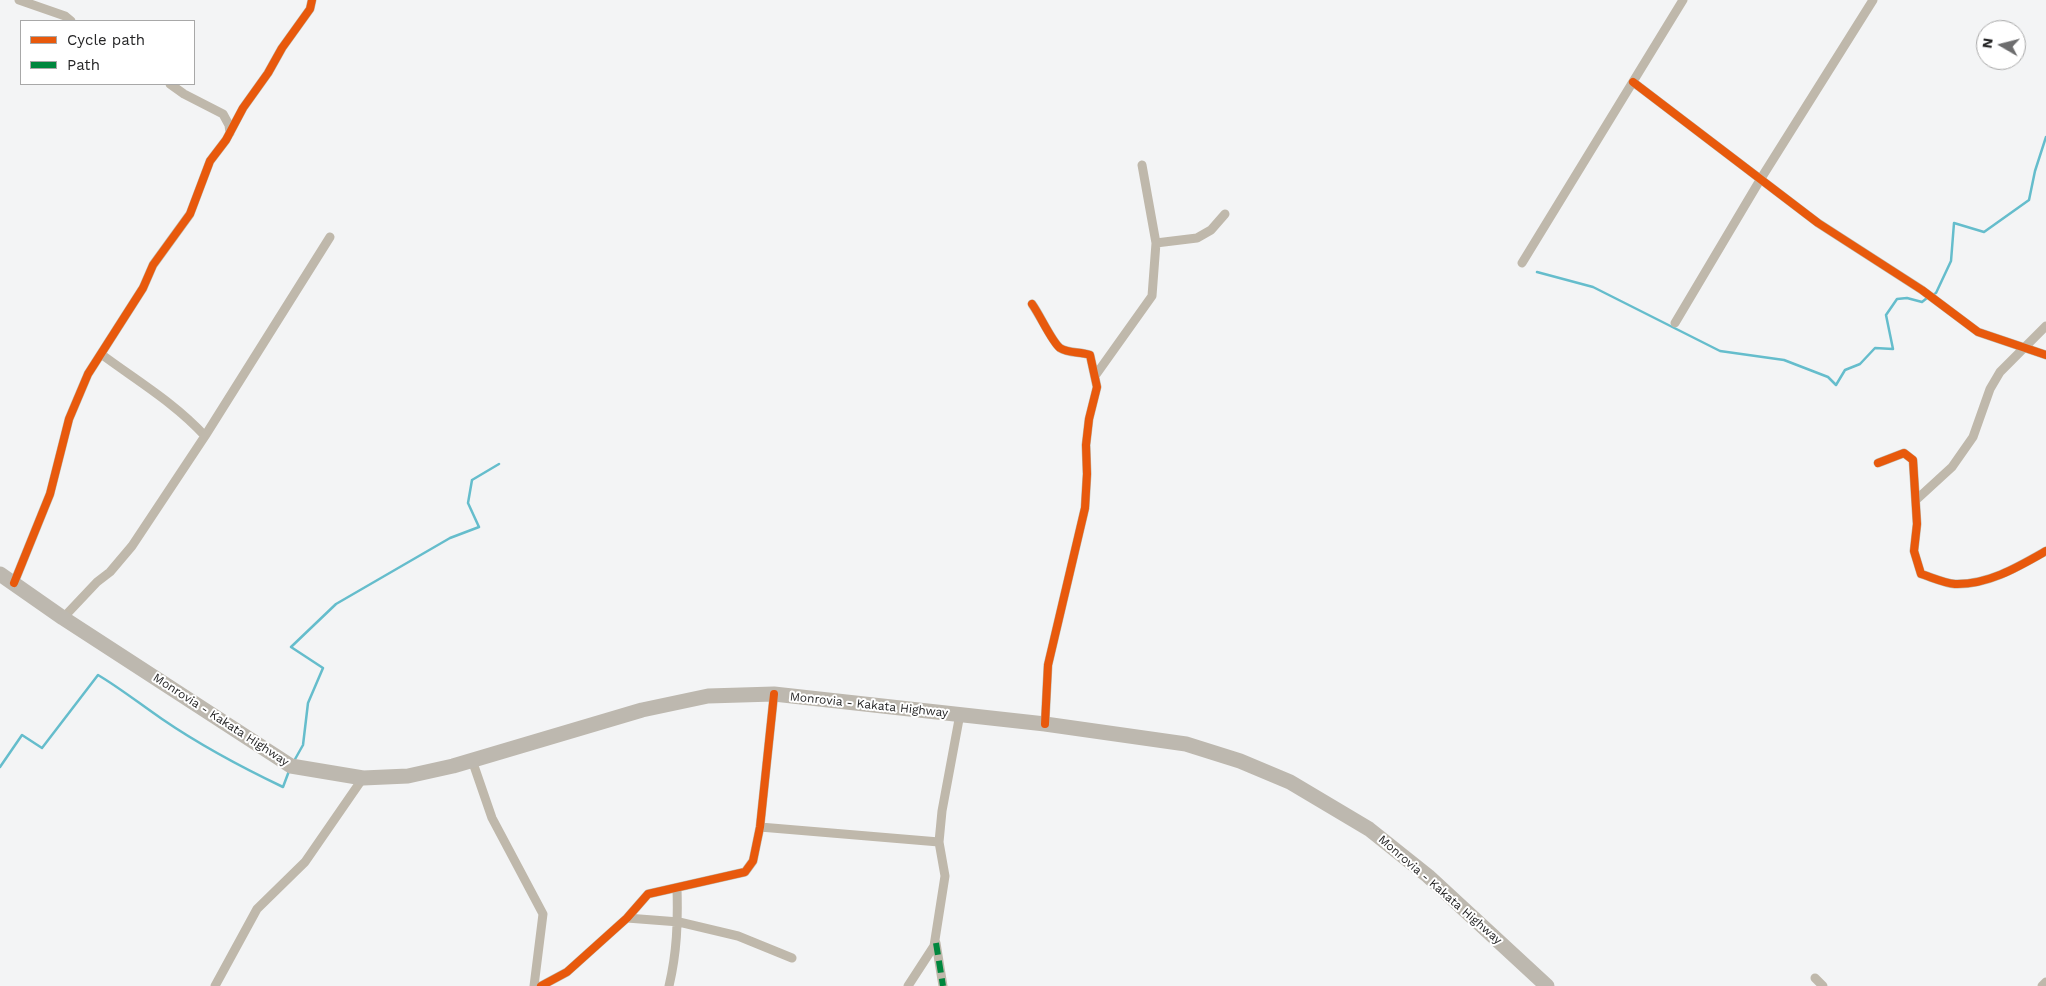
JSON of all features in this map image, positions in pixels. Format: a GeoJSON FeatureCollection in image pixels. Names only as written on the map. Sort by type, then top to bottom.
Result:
{"type":"FeatureCollection","features":[{"type":"Feature","properties":{"kind":"highway","name":"Monrovia - Kakata Highway"},"geometry":{"type":"LineString","coordinates":[[0,574],[63,618],[291,766],[363,778],[408,776],[472,760],[642,710],[708,696],[774,694],[1045,724],[1186,744],[1240,761],[1290,782],[1369,829],[1401,853],[1547,986]]}},
{"type":"Feature","properties":{"kind":"street"},"geometry":{"type":"LineString","coordinates":[[19,0],[65,16],[70,20]]}},
{"type":"Feature","properties":{"kind":"street"},"geometry":{"type":"LineString","coordinates":[[14,583],[50,494],[69,419],[88,374],[143,288],[153,265],[190,214],[210,161],[230,133],[243,108],[268,73],[282,48],[310,9],[312,0]]}},
{"type":"Feature","properties":{"kind":"street"},"geometry":{"type":"LineString","coordinates":[[1522,263],[1683,0]]}},
{"type":"Feature","properties":{"kind":"street"},"geometry":{"type":"LineString","coordinates":[[1675,323],[1760,180],[1873,0]]}},
{"type":"Feature","properties":{"kind":"street"},"geometry":{"type":"LineString","coordinates":[[1633,82],[1818,223],[1922,290],[1978,332],[2046,355]]}},
{"type":"Feature","properties":{"kind":"street"},"geometry":{"type":"LineString","coordinates":[[171,85],[184,94],[223,114],[229,125],[230,133]]}},
{"type":"Feature","properties":{"kind":"street"},"geometry":{"type":"LineString","coordinates":[[1095,376],[1152,296],[1156,243],[1142,166]]}},
{"type":"Feature","properties":{"kind":"street"},"geometry":{"type":"LineString","coordinates":[[1156,243],[1197,238],[1211,230],[1225,214]]}},
{"type":"Feature","properties":{"kind":"street"},"geometry":{"type":"LineString","coordinates":[[63,618],[97,582],[110,572],[132,546],[205,436],[330,237]]}},
{"type":"Feature","properties":{"kind":"street"},"geometry":{"type":"LineString","coordinates":[[1032,304],[1042,318],[1052,340],[1059,348],[1070,352],[1081,351],[1090,355],[1097,387],[1089,419],[1086,445],[1085,508],[1048,665],[1045,724]]}},
{"type":"Feature","properties":{"kind":"street"},"geometry":{"type":"LineString","coordinates":[[1916,500],[1952,468],[1973,437],[1990,389],[2000,372],[2046,326]]}},
{"type":"Feature","properties":{"kind":"street"},"geometry":{"type":"LineString","coordinates":[[100,354],[137,379],[194,424],[205,436]]}},
{"type":"Feature","properties":{"kind":"street"},"geometry":{"type":"LineString","coordinates":[[1878,463],[1904,453],[1913,460],[1917,524],[1914,551],[1921,574],[1954,584],[1980,580],[2008,573],[2046,551]]}},
{"type":"Feature","properties":{"kind":"street"},"geometry":{"type":"LineString","coordinates":[[541,986],[567,972],[627,918],[648,894],[745,872],[753,861],[760,827],[774,694]]}},
{"type":"Feature","properties":{"kind":"street"},"geometry":{"type":"LineString","coordinates":[[908,986],[934,946],[945,876],[939,842],[942,811],[960,714]]}},
{"type":"Feature","properties":{"kind":"street"},"geometry":{"type":"LineString","coordinates":[[472,760],[492,818],[543,914],[534,986]]}},
{"type":"Feature","properties":{"kind":"street"},"geometry":{"type":"LineString","coordinates":[[215,986],[257,910],[305,862],[363,778]]}},
{"type":"Feature","properties":{"kind":"street"},"geometry":{"type":"LineString","coordinates":[[760,827],[939,842]]}},
{"type":"Feature","properties":{"kind":"street"},"geometry":{"type":"LineString","coordinates":[[669,986],[675,961],[679,922],[677,888]]}},
{"type":"Feature","properties":{"kind":"street"},"geometry":{"type":"LineString","coordinates":[[627,918],[679,922],[738,936],[792,958]]}},
{"type":"Feature","properties":{"kind":"street"},"geometry":{"type":"LineString","coordinates":[[936,943],[943,986]]}},
{"type":"Feature","properties":{"kind":"street"},"geometry":{"type":"LineString","coordinates":[[1816,978],[1823,986]]}},
{"type":"Feature","properties":{"kind":"street"},"geometry":{"type":"LineString","coordinates":[[2042,986],[2046,982]]}},
{"type":"Feature","properties":{"kind":"waterway"},"geometry":{"type":"LineString","coordinates":[[1932,295],[1936,293],[1951,261],[1954,223],[1984,232],[2029,200],[2035,171],[2046,137]]}},
{"type":"Feature","properties":{"kind":"waterway"},"geometry":{"type":"LineString","coordinates":[[1537,272],[1593,287],[1720,351],[1784,360],[1828,377],[1836,385],[1845,370],[1860,364],[1875,348],[1893,349],[1886,315],[1897,299],[1907,298],[1922,302],[1927,298]]}},
{"type":"Feature","properties":{"kind":"waterway"},"geometry":{"type":"LineString","coordinates":[[294,761],[303,745],[308,703],[323,668],[291,647],[336,604],[450,538],[479,527],[468,503],[472,480],[499,464]]}},
{"type":"Feature","properties":{"kind":"waterway"},"geometry":{"type":"LineString","coordinates":[[0,767],[22,735],[42,748],[98,675],[191,738],[252,772],[283,787],[289,771]]}},
{"type":"Feature","properties":{"kind":"marked path"},"geometry":{"type":"LineString","coordinates":[[936,943],[943,986]]}},
{"type":"Feature","properties":{"kind":"cycle path"},"geometry":{"type":"LineString","coordinates":[[14,583],[50,494],[69,419],[88,374],[143,288],[153,265],[190,214],[210,161],[226,140],[243,108],[268,73],[282,48],[310,9],[312,0]]}},
{"type":"Feature","properties":{"kind":"cycle path"},"geometry":{"type":"LineString","coordinates":[[1633,82],[1818,223],[1922,290],[1978,332],[2046,355]]}},
{"type":"Feature","properties":{"kind":"cycle path"},"geometry":{"type":"LineString","coordinates":[[1032,304],[1053,340],[1060,348],[1090,355],[1097,387],[1089,419],[1086,445],[1085,508],[1048,665],[1045,724]]}},
{"type":"Feature","properties":{"kind":"cycle path"},"geometry":{"type":"LineString","coordinates":[[1878,463],[1904,453],[1913,460],[1917,524],[1914,551],[1921,574],[1955,584],[1979,582],[2002,574],[2046,551]]}},
{"type":"Feature","properties":{"kind":"cycle path"},"geometry":{"type":"LineString","coordinates":[[541,986],[567,972],[627,918],[648,894],[745,872],[753,861],[760,827],[774,694]]}}]}
